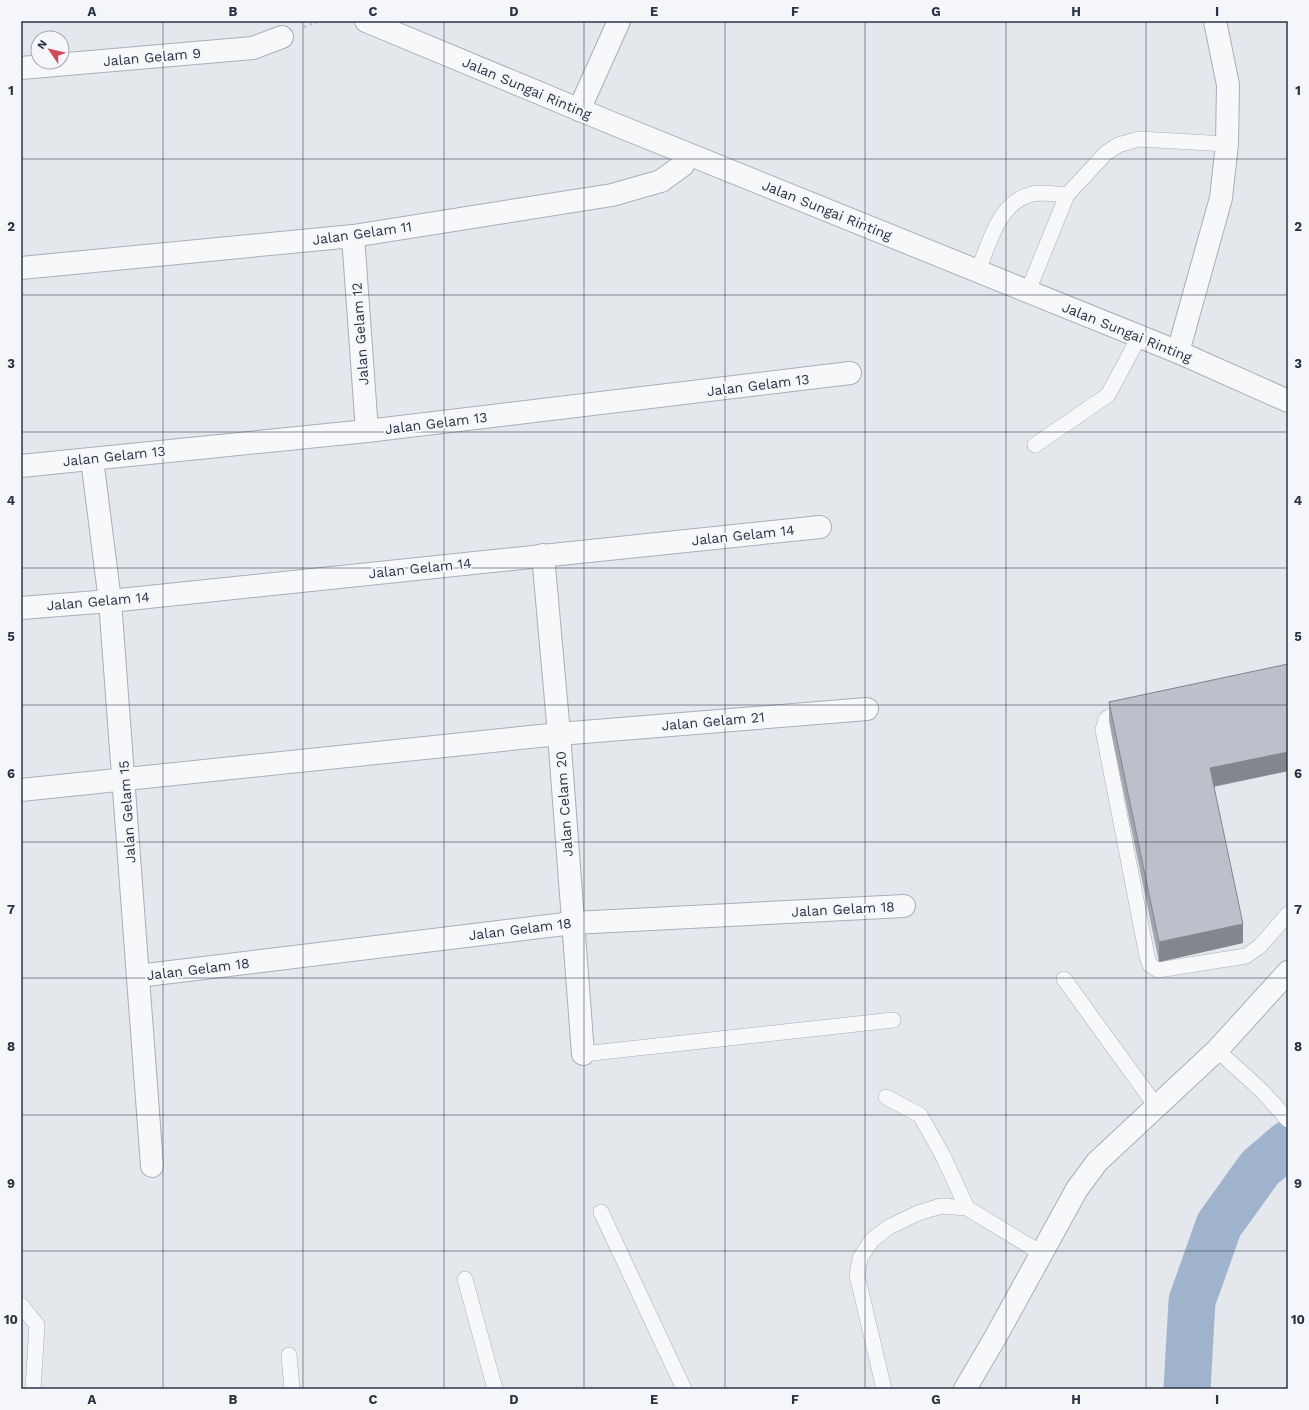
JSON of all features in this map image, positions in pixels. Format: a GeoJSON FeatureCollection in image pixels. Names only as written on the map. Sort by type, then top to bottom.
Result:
{"type":"FeatureCollection","features":[{"type":"Feature","properties":{"kind":"street","name":"Jalan Sungai Rinting"},"geometry":{"type":"LineString","coordinates":[[366,21],[579,110],[1178,352],[1288,401]]}},
{"type":"Feature","properties":{"kind":"street"},"geometry":{"type":"LineString","coordinates":[[579,110],[619,21]]}},
{"type":"Feature","properties":{"kind":"street"},"geometry":{"type":"LineString","coordinates":[[1178,352],[1221,198],[1227,144],[1228,85],[1215,21]]}},
{"type":"Feature","properties":{"kind":"street","name":"Jalan Gelam 9"},"geometry":{"type":"LineString","coordinates":[[21,68],[253,48],[282,37]]}},
{"type":"Feature","properties":{"kind":"street","name":"Jalan Gelam 11"},"geometry":{"type":"LineString","coordinates":[[21,268],[353,236],[612,195],[661,181],[683,165],[688,154]]}},
{"type":"Feature","properties":{"kind":"street","name":"Jalan Gelam 12"},"geometry":{"type":"LineString","coordinates":[[353,236],[367,431]]}},
{"type":"Feature","properties":{"kind":"street","name":"Jalan Gelam 13"},"geometry":{"type":"LineString","coordinates":[[21,466],[367,431],[850,374]]}},
{"type":"Feature","properties":{"kind":"street","name":"Jalan Gelam 15"},"geometry":{"type":"LineString","coordinates":[[92,458],[110,601],[152,1166]]}},
{"type":"Feature","properties":{"kind":"street","name":"Jalan Gelam 14"},"geometry":{"type":"LineString","coordinates":[[21,608],[110,601],[820,527]]}},
{"type":"Feature","properties":{"kind":"street","name":"Jalan Celam 20"},"geometry":{"type":"LineString","coordinates":[[543,555],[559,734],[583,1054]]}},
{"type":"Feature","properties":{"kind":"street","name":"Jalan Gelam 21"},"geometry":{"type":"LineString","coordinates":[[21,790],[559,734],[867,709]]}},
{"type":"Feature","properties":{"kind":"street","name":"Jalan Gelam 18"},"geometry":{"type":"LineString","coordinates":[[138,976],[573,923],[904,906]]}},
{"type":"Feature","properties":{"kind":"street"},"geometry":{"type":"LineString","coordinates":[[965,1389],[995,1338],[1077,1189],[1097,1162],[1217,1050],[1288,972]]}},
{"type":"Feature","properties":{"kind":"lane"},"geometry":{"type":"LineString","coordinates":[[1028,292],[1067,195],[1106,153],[1118,145],[1139,139],[1227,144]]}},
{"type":"Feature","properties":{"kind":"lane"},"geometry":{"type":"LineString","coordinates":[[978,271],[995,228],[1008,208],[1020,198],[1038,193],[1067,195]]}},
{"type":"Feature","properties":{"kind":"lane"},"geometry":{"type":"LineString","coordinates":[[1035,445],[1108,395],[1139,336]]}},
{"type":"Feature","properties":{"kind":"lane"},"geometry":{"type":"LineString","coordinates":[[1144,708],[1106,719],[1103,730],[1150,965],[1158,970],[1246,956],[1260,946],[1288,914]]}},
{"type":"Feature","properties":{"kind":"lane"},"geometry":{"type":"LineString","coordinates":[[1064,979],[1156,1106]]}},
{"type":"Feature","properties":{"kind":"lane"},"geometry":{"type":"LineString","coordinates":[[583,1054],[893,1020]]}},
{"type":"Feature","properties":{"kind":"lane"},"geometry":{"type":"LineString","coordinates":[[1217,1050],[1262,1091],[1288,1120]]}},
{"type":"Feature","properties":{"kind":"lane"},"geometry":{"type":"LineString","coordinates":[[886,1097],[920,1115],[943,1156],[967,1208]]}},
{"type":"Feature","properties":{"kind":"lane"},"geometry":{"type":"LineString","coordinates":[[884,1389],[857,1275],[860,1258],[872,1240],[889,1227],[918,1213],[941,1206],[967,1208],[1041,1254]]}},
{"type":"Feature","properties":{"kind":"lane"},"geometry":{"type":"LineString","coordinates":[[601,1212],[684,1389]]}},
{"type":"Feature","properties":{"kind":"lane"},"geometry":{"type":"LineString","coordinates":[[465,1279],[495,1389]]}},
{"type":"Feature","properties":{"kind":"lane"},"geometry":{"type":"LineString","coordinates":[[21,1304],[36,1325],[34,1389]]}},
{"type":"Feature","properties":{"kind":"lane"},"geometry":{"type":"LineString","coordinates":[[289,1355],[292,1389]]}},
{"type":"Feature","properties":{"kind":"building"},"geometry":{"type":"Polygon","coordinates":[[[1288,664],[1288,752],[1210,768],[1243,924],[1159,942],[1109,702],[1288,664]]]}},
{"type":"Feature","properties":{"kind":"waterway"},"geometry":{"type":"LineString","coordinates":[[1187,1389],[1192,1301],[1219,1225],[1260,1168],[1288,1144]]}}]}
